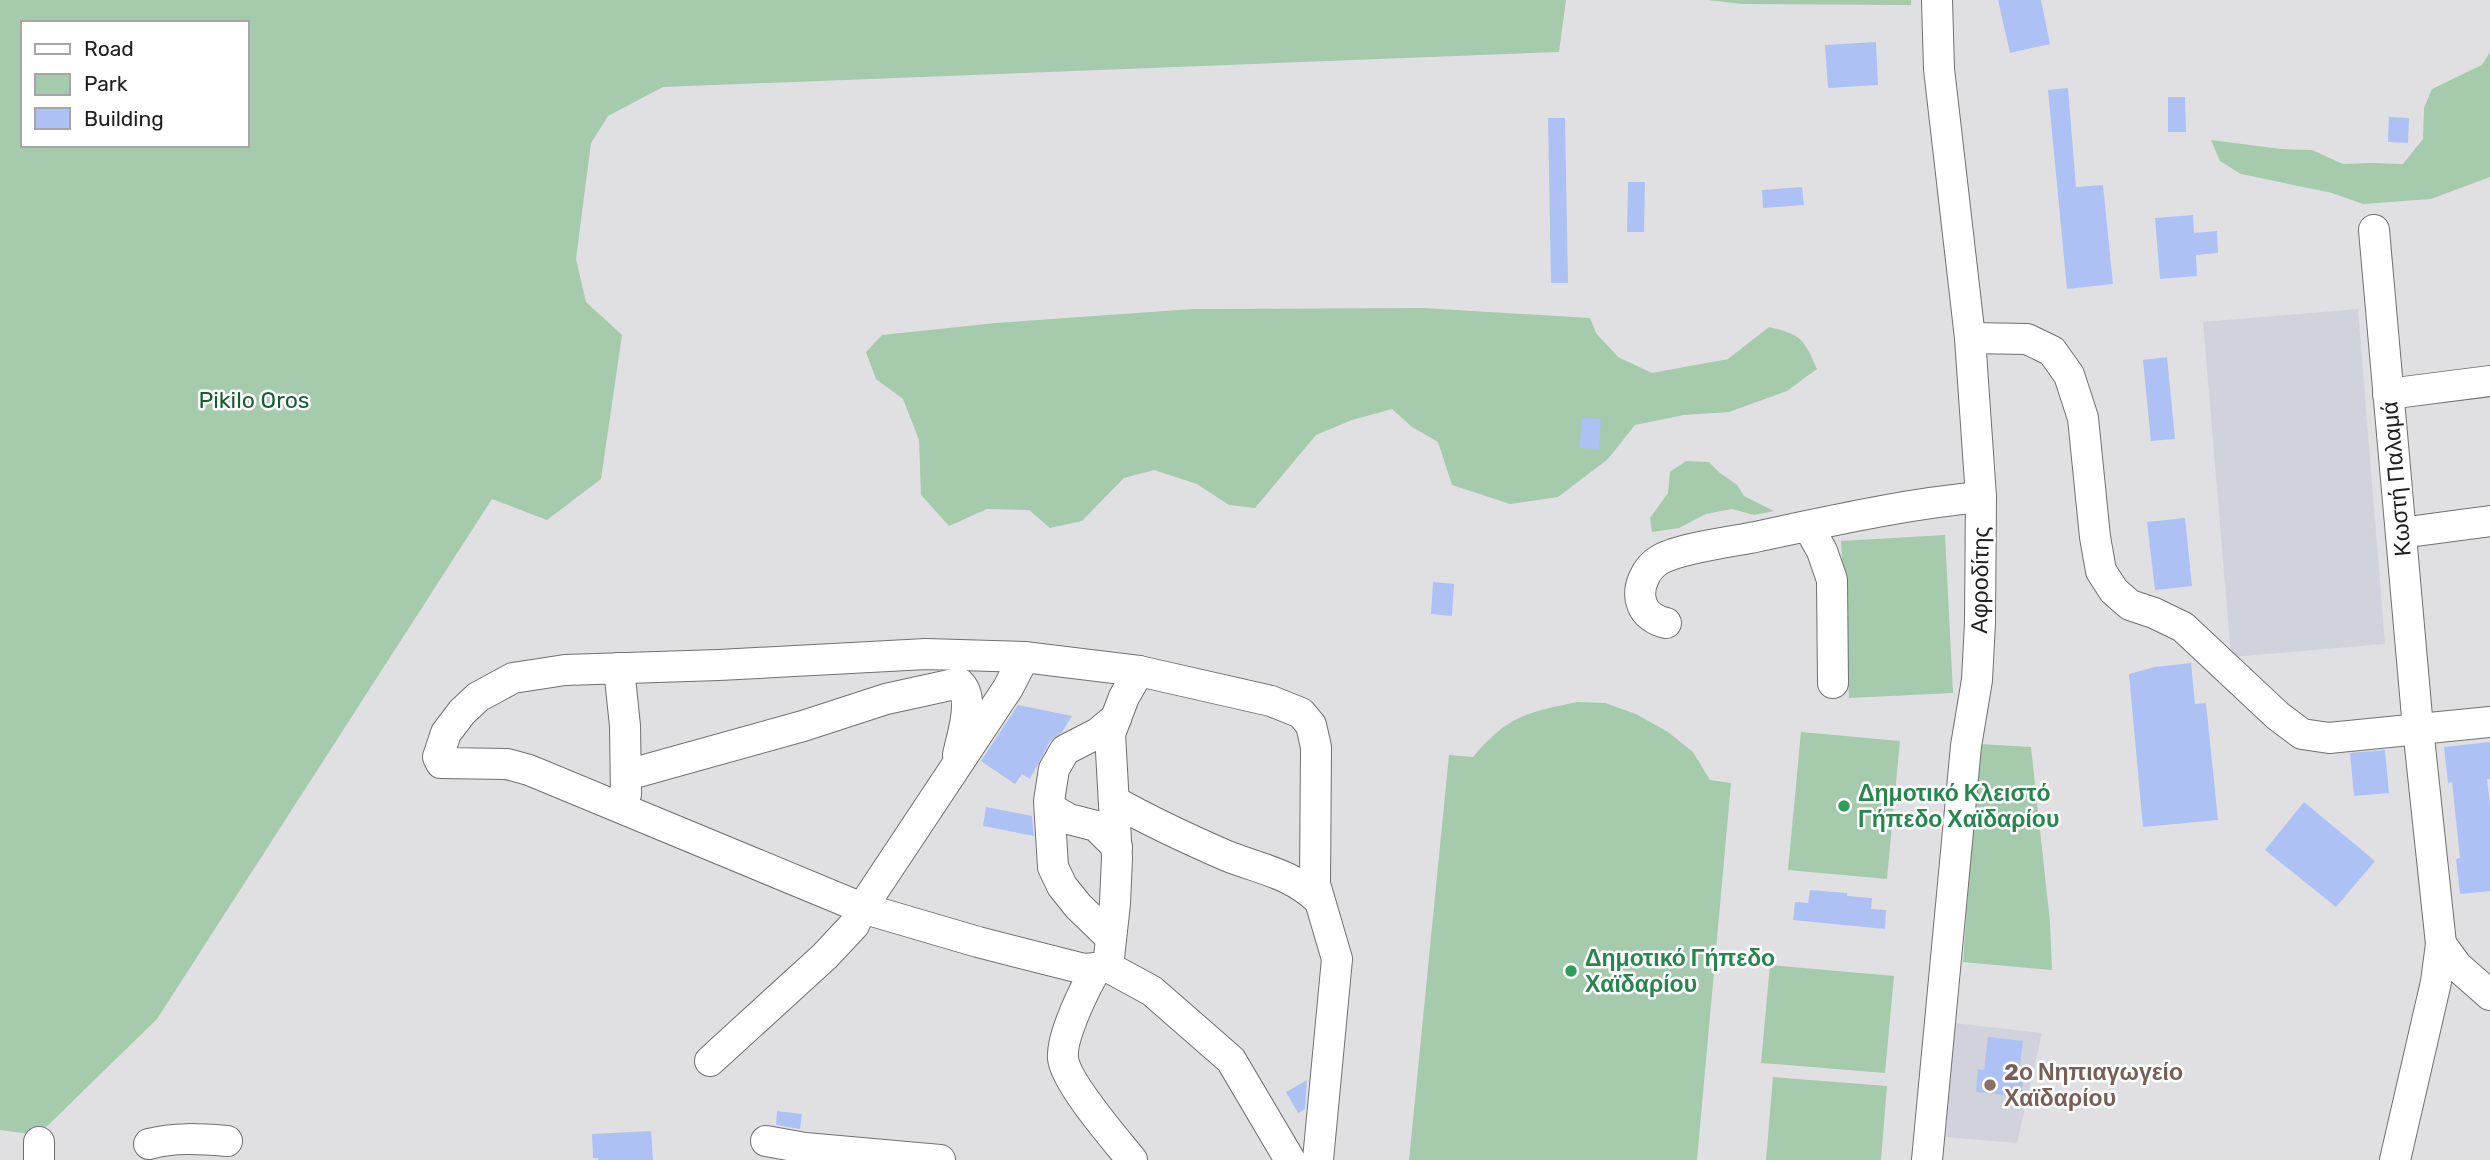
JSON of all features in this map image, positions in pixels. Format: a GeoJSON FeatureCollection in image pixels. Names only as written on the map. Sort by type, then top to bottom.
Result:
{"type":"FeatureCollection","features":[{"type":"Feature","properties":{"kind":"street","name":"Αφροδίτης"},"geometry":{"type":"LineString","coordinates":[[1927,1160],[1966,746],[1977,680],[1980,623],[1981,497],[1970,338],[1938,69],[1937,0]]}},
{"type":"Feature","properties":{"kind":"street","name":"Κωστή Παλαμά"},"geometry":{"type":"LineString","coordinates":[[2374,230],[2418,728],[2441,944],[2436,982],[2395,1160]]}},
{"type":"Feature","properties":{"kind":"street"},"geometry":{"type":"LineString","coordinates":[[1970,338],[2027,339],[2052,351],[2069,375],[2083,418],[2101,571],[2114,591],[2130,605],[2183,627],[2278,716],[2302,734],[2329,738],[2490,722]]}},
{"type":"Feature","properties":{"kind":"street"},"geometry":{"type":"LineString","coordinates":[[2388,394],[2490,381]]}},
{"type":"Feature","properties":{"kind":"street"},"geometry":{"type":"LineString","coordinates":[[1666,622],[1648,614],[1642,606],[1640,594],[1644,577],[1659,560],[1681,553],[1889,510],[1981,497]]}},
{"type":"Feature","properties":{"kind":"street"},"geometry":{"type":"LineString","coordinates":[[2400,533],[2490,521]]}},
{"type":"Feature","properties":{"kind":"street"},"geometry":{"type":"LineString","coordinates":[[1808,526],[1822,551],[1832,580],[1833,683]]}},
{"type":"Feature","properties":{"kind":"street"},"geometry":{"type":"LineString","coordinates":[[1105,958],[1084,969],[862,908],[529,770],[507,764],[448,765],[441,763],[438,757],[446,733],[478,697],[513,678],[565,670],[926,654],[1024,657],[1139,671],[1271,701],[1301,713],[1311,725],[1316,747],[1315,884],[1337,960],[1318,1160]]}},
{"type":"Feature","properties":{"kind":"street"},"geometry":{"type":"LineString","coordinates":[[710,1061],[743,1028],[825,956],[854,925],[862,908],[1008,688],[1024,657]]}},
{"type":"Feature","properties":{"kind":"street"},"geometry":{"type":"LineString","coordinates":[[619,668],[627,775],[625,812]]}},
{"type":"Feature","properties":{"kind":"street"},"geometry":{"type":"LineString","coordinates":[[1132,1160],[1092,1110],[1063,1061],[1063,1051],[1075,1012],[1105,958],[1115,903],[1116,847],[1110,734],[1124,697],[1139,671]]}},
{"type":"Feature","properties":{"kind":"street"},"geometry":{"type":"LineString","coordinates":[[627,775],[803,726],[887,699],[959,682],[963,686],[967,702],[955,769]]}},
{"type":"Feature","properties":{"kind":"street"},"geometry":{"type":"LineString","coordinates":[[1116,718],[1098,733],[1065,750],[1054,769],[1049,808],[1053,867],[1062,886],[1078,906],[1105,958],[1152,991],[1231,1060],[1290,1160]]}},
{"type":"Feature","properties":{"kind":"street"},"geometry":{"type":"LineString","coordinates":[[1114,801],[1186,839],[1287,877],[1304,886],[1319,900]]}},
{"type":"Feature","properties":{"kind":"street"},"geometry":{"type":"LineString","coordinates":[[1049,808],[1069,819],[1096,826],[1116,847]]}},
{"type":"Feature","properties":{"kind":"street"},"geometry":{"type":"LineString","coordinates":[[2441,944],[2457,967],[2490,995]]}},
{"type":"Feature","properties":{"kind":"street"},"geometry":{"type":"LineString","coordinates":[[149,1144],[160,1141],[207,1146]]}},
{"type":"Feature","properties":{"kind":"street"},"geometry":{"type":"LineString","coordinates":[[766,1141],[805,1148],[940,1160]]}},
{"type":"Feature","properties":{"kind":"shaded area"},"geometry":{"type":"Polygon","coordinates":[[[2358,309],[2385,644],[2231,657],[2203,322],[2358,309]]]}},
{"type":"Feature","properties":{"kind":"shaded area","name":"2ο Νηπιαγωγείο Χαϊδαρίου"},"geometry":{"type":"Polygon","coordinates":[[[1954,1023],[2042,1033],[2017,1143],[1946,1137],[1954,1023]]]}},
{"type":"Feature","properties":{"kind":"green space","name":"Pikilo Oros"},"geometry":{"type":"Polygon","coordinates":[[[0,0],[1566,0],[1559,52],[663,87],[608,116],[591,143],[576,259],[586,302],[622,335],[601,479],[547,520],[492,499],[157,1019],[38,1135],[0,1130],[0,0]]]}},
{"type":"Feature","properties":{"kind":"green space"},"geometry":{"type":"Polygon","coordinates":[[[1708,0],[1911,0],[1911,5],[1742,4],[1708,0]]]}},
{"type":"Feature","properties":{"kind":"green space"},"geometry":{"type":"Polygon","coordinates":[[[2490,52],[2490,177],[2431,199],[2363,204],[2332,193],[2241,174],[2220,161],[2211,140],[2312,150],[2343,164],[2403,164],[2423,139],[2424,108],[2432,89],[2482,65],[2490,52]]]}},
{"type":"Feature","properties":{"kind":"green space"},"geometry":{"type":"Polygon","coordinates":[[[1423,308],[1590,318],[1596,333],[1618,357],[1652,373],[1728,359],[1769,327],[1800,339],[1817,369],[1787,391],[1729,412],[1684,415],[1635,425],[1608,459],[1558,497],[1510,504],[1452,485],[1438,442],[1412,427],[1392,409],[1352,420],[1316,435],[1255,508],[1229,505],[1197,484],[1154,470],[1124,478],[1082,521],[1050,528],[1029,510],[987,509],[949,526],[921,495],[919,440],[903,399],[876,379],[866,352],[882,335],[996,323],[1193,309],[1423,308]]]}},
{"type":"Feature","properties":{"kind":"green space"},"geometry":{"type":"Polygon","coordinates":[[[1686,461],[1709,462],[1737,485],[1744,496],[1774,511],[1754,515],[1732,509],[1706,514],[1679,528],[1652,532],[1650,518],[1668,493],[1670,472],[1686,461]]]}},
{"type":"Feature","properties":{"kind":"green space"},"geometry":{"type":"Polygon","coordinates":[[[1945,535],[1953,693],[1849,698],[1841,541],[1945,535]]]}},
{"type":"Feature","properties":{"kind":"green space","name":"Δημοτικό Γήπεδο Χαϊδαρίου"},"geometry":{"type":"Polygon","coordinates":[[[1577,702],[1605,703],[1636,714],[1668,732],[1693,752],[1710,780],[1731,783],[1697,1160],[1409,1160],[1449,755],[1473,757],[1485,743],[1519,718],[1577,702]]]}},
{"type":"Feature","properties":{"kind":"green space","name":"Δημοτικό Κλειστό Γήπεδο Χαϊδαρίου"},"geometry":{"type":"Polygon","coordinates":[[[1801,732],[1900,741],[1887,879],[1788,870],[1801,732]]]}},
{"type":"Feature","properties":{"kind":"green space"},"geometry":{"type":"Polygon","coordinates":[[[1979,744],[2031,747],[2050,922],[2052,970],[1963,962],[1979,744]]]}},
{"type":"Feature","properties":{"kind":"green space"},"geometry":{"type":"Polygon","coordinates":[[[1770,965],[1894,976],[1885,1073],[1761,1063],[1770,965]]]}},
{"type":"Feature","properties":{"kind":"green space"},"geometry":{"type":"Polygon","coordinates":[[[1773,1077],[1887,1086],[1881,1160],[1766,1160],[1773,1077]]]}},
{"type":"Feature","properties":{"kind":"building"},"geometry":{"type":"Polygon","coordinates":[[[1998,0],[2041,0],[2050,44],[2010,53],[1998,0]]]}},
{"type":"Feature","properties":{"kind":"building"},"geometry":{"type":"Polygon","coordinates":[[[1876,42],[1878,85],[1828,88],[1825,45],[1876,42]]]}},
{"type":"Feature","properties":{"kind":"building"},"geometry":{"type":"Polygon","coordinates":[[[2068,88],[2076,187],[2103,185],[2113,284],[2067,289],[2048,90],[2068,88]]]}},
{"type":"Feature","properties":{"kind":"building"},"geometry":{"type":"Polygon","coordinates":[[[2168,97],[2185,97],[2186,132],[2168,132],[2168,97]]]}},
{"type":"Feature","properties":{"kind":"building"},"geometry":{"type":"Polygon","coordinates":[[[2389,117],[2409,118],[2408,143],[2388,142],[2389,117]]]}},
{"type":"Feature","properties":{"kind":"building"},"geometry":{"type":"Polygon","coordinates":[[[1548,118],[1565,118],[1568,283],[1551,283],[1548,118]]]}},
{"type":"Feature","properties":{"kind":"building"},"geometry":{"type":"Polygon","coordinates":[[[1628,182],[1645,182],[1644,232],[1627,232],[1628,182]]]}},
{"type":"Feature","properties":{"kind":"building"},"geometry":{"type":"Polygon","coordinates":[[[1802,187],[1804,205],[1763,208],[1762,190],[1802,187]]]}},
{"type":"Feature","properties":{"kind":"building"},"geometry":{"type":"Polygon","coordinates":[[[2193,215],[2194,233],[2217,231],[2218,253],[2196,255],[2197,276],[2160,279],[2155,218],[2193,215]]]}},
{"type":"Feature","properties":{"kind":"building"},"geometry":{"type":"Polygon","coordinates":[[[2167,357],[2175,439],[2151,441],[2143,360],[2167,357]]]}},
{"type":"Feature","properties":{"kind":"building"},"geometry":{"type":"Polygon","coordinates":[[[1582,418],[1601,419],[1599,449],[1579,448],[1582,418]]]}},
{"type":"Feature","properties":{"kind":"building"},"geometry":{"type":"Polygon","coordinates":[[[2185,518],[2192,586],[2155,590],[2147,522],[2185,518]]]}},
{"type":"Feature","properties":{"kind":"building"},"geometry":{"type":"Polygon","coordinates":[[[1433,582],[1454,584],[1452,616],[1431,614],[1433,582]]]}},
{"type":"Feature","properties":{"kind":"building"},"geometry":{"type":"Polygon","coordinates":[[[2191,663],[2195,704],[2206,703],[2218,820],[2143,827],[2129,674],[2155,667],[2191,663]]]}},
{"type":"Feature","properties":{"kind":"building"},"geometry":{"type":"Polygon","coordinates":[[[1018,705],[1072,716],[1062,732],[1050,741],[1030,779],[1022,774],[1015,784],[981,761],[1018,705]]]}},
{"type":"Feature","properties":{"kind":"building"},"geometry":{"type":"Polygon","coordinates":[[[2490,742],[2490,779],[2487,779],[2490,804],[2490,891],[2460,894],[2456,859],[2460,858],[2452,782],[2448,783],[2444,747],[2490,742]]]}},
{"type":"Feature","properties":{"kind":"building"},"geometry":{"type":"Polygon","coordinates":[[[2385,750],[2389,793],[2354,796],[2350,753],[2385,750]]]}},
{"type":"Feature","properties":{"kind":"building"},"geometry":{"type":"Polygon","coordinates":[[[2304,802],[2375,861],[2336,907],[2265,850],[2304,802]]]}},
{"type":"Feature","properties":{"kind":"building"},"geometry":{"type":"Polygon","coordinates":[[[986,807],[1032,816],[1034,836],[983,826],[986,807]]]}},
{"type":"Feature","properties":{"kind":"building"},"geometry":{"type":"Polygon","coordinates":[[[1810,890],[1872,898],[1871,909],[1886,910],[1885,929],[1793,920],[1795,902],[1808,903],[1810,890]]]}},
{"type":"Feature","properties":{"kind":"building"},"geometry":{"type":"Polygon","coordinates":[[[1988,1037],[2023,1041],[2019,1074],[2024,1074],[2021,1097],[1976,1092],[1978,1069],[1984,1070],[1988,1037]]]}},
{"type":"Feature","properties":{"kind":"building"},"geometry":{"type":"Polygon","coordinates":[[[1307,1080],[1305,1109],[1298,1113],[1286,1092],[1307,1080]]]}},
{"type":"Feature","properties":{"kind":"building"},"geometry":{"type":"Polygon","coordinates":[[[777,1111],[802,1114],[800,1129],[776,1125],[777,1111]]]}},
{"type":"Feature","properties":{"kind":"building"},"geometry":{"type":"Polygon","coordinates":[[[651,1131],[653,1160],[593,1158],[592,1134],[651,1131]]]}},
{"type":"Feature","properties":{"kind":"place","name":"Δημοτικό Κλειστό Γήπεδο Χαϊδαρίου"},"geometry":{"type":"Point","coordinates":[1844,806]}},
{"type":"Feature","properties":{"kind":"place","name":"Δημοτικό Γήπεδο Χαϊδαρίου"},"geometry":{"type":"Point","coordinates":[1571,971]}},
{"type":"Feature","properties":{"kind":"place","name":"2ο Νηπιαγωγείο Χαϊδαρίου"},"geometry":{"type":"Point","coordinates":[1990,1085]}}]}
